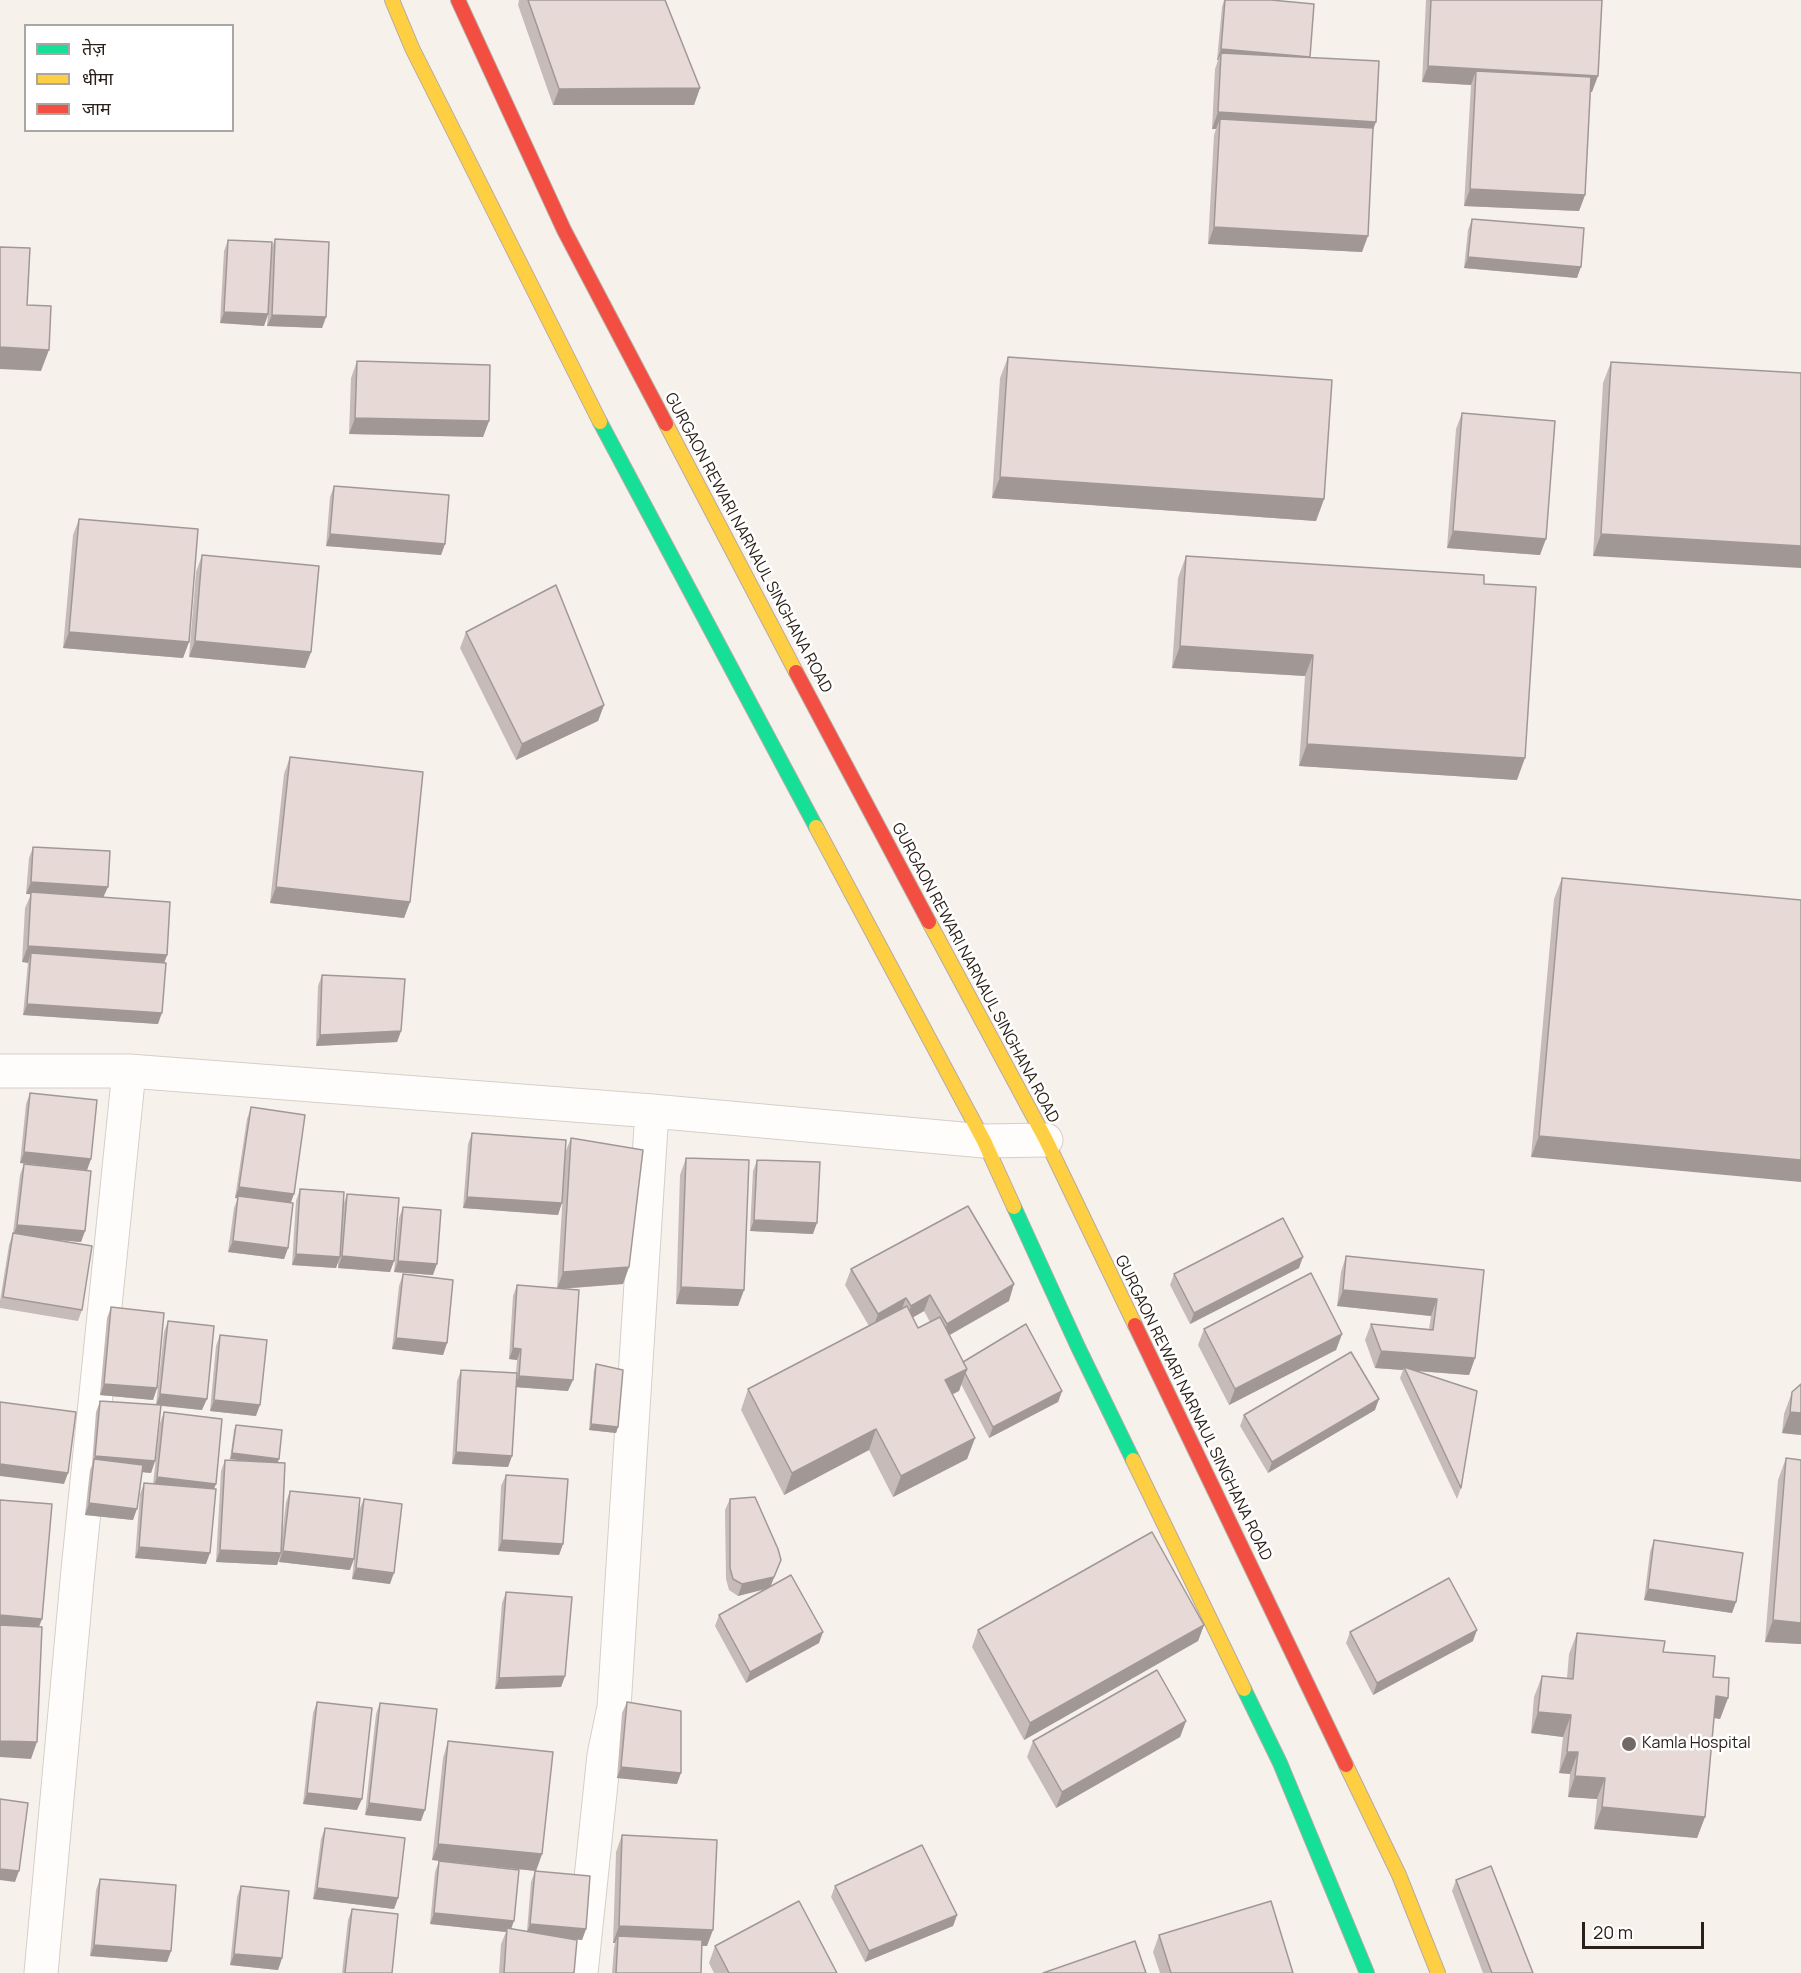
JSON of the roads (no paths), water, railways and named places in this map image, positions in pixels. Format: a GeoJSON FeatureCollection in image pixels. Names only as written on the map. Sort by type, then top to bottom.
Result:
{"type":"FeatureCollection","features":[{"type":"Feature","properties":{"kind":"highway"},"geometry":{"type":"LineString","coordinates":[[392,0],[418,58],[589,402],[984,1141],[1078,1347],[1280,1763],[1367,1973]]}},
{"type":"Feature","properties":{"kind":"highway","name":"GURGAON REWARI NARNAUL SINGHANA ROAD"},"geometry":{"type":"LineString","coordinates":[[458,0],[564,230],[859,791],[1046,1140],[1399,1875],[1438,1973]]}},
{"type":"Feature","properties":{"kind":"street"},"geometry":{"type":"LineString","coordinates":[[0,1071],[129,1071],[652,1111],[984,1141],[1046,1140]]}},
{"type":"Feature","properties":{"kind":"street"},"geometry":{"type":"LineString","coordinates":[[41,1973],[82,1534],[129,1071]]}},
{"type":"Feature","properties":{"kind":"street"},"geometry":{"type":"LineString","coordinates":[[581,1973],[604,1755],[614,1707],[652,1111]]}},
{"type":"Feature","properties":{"kind":"place","name":"Kamla Hospital"},"geometry":{"type":"Point","coordinates":[1629,1744]}}]}
